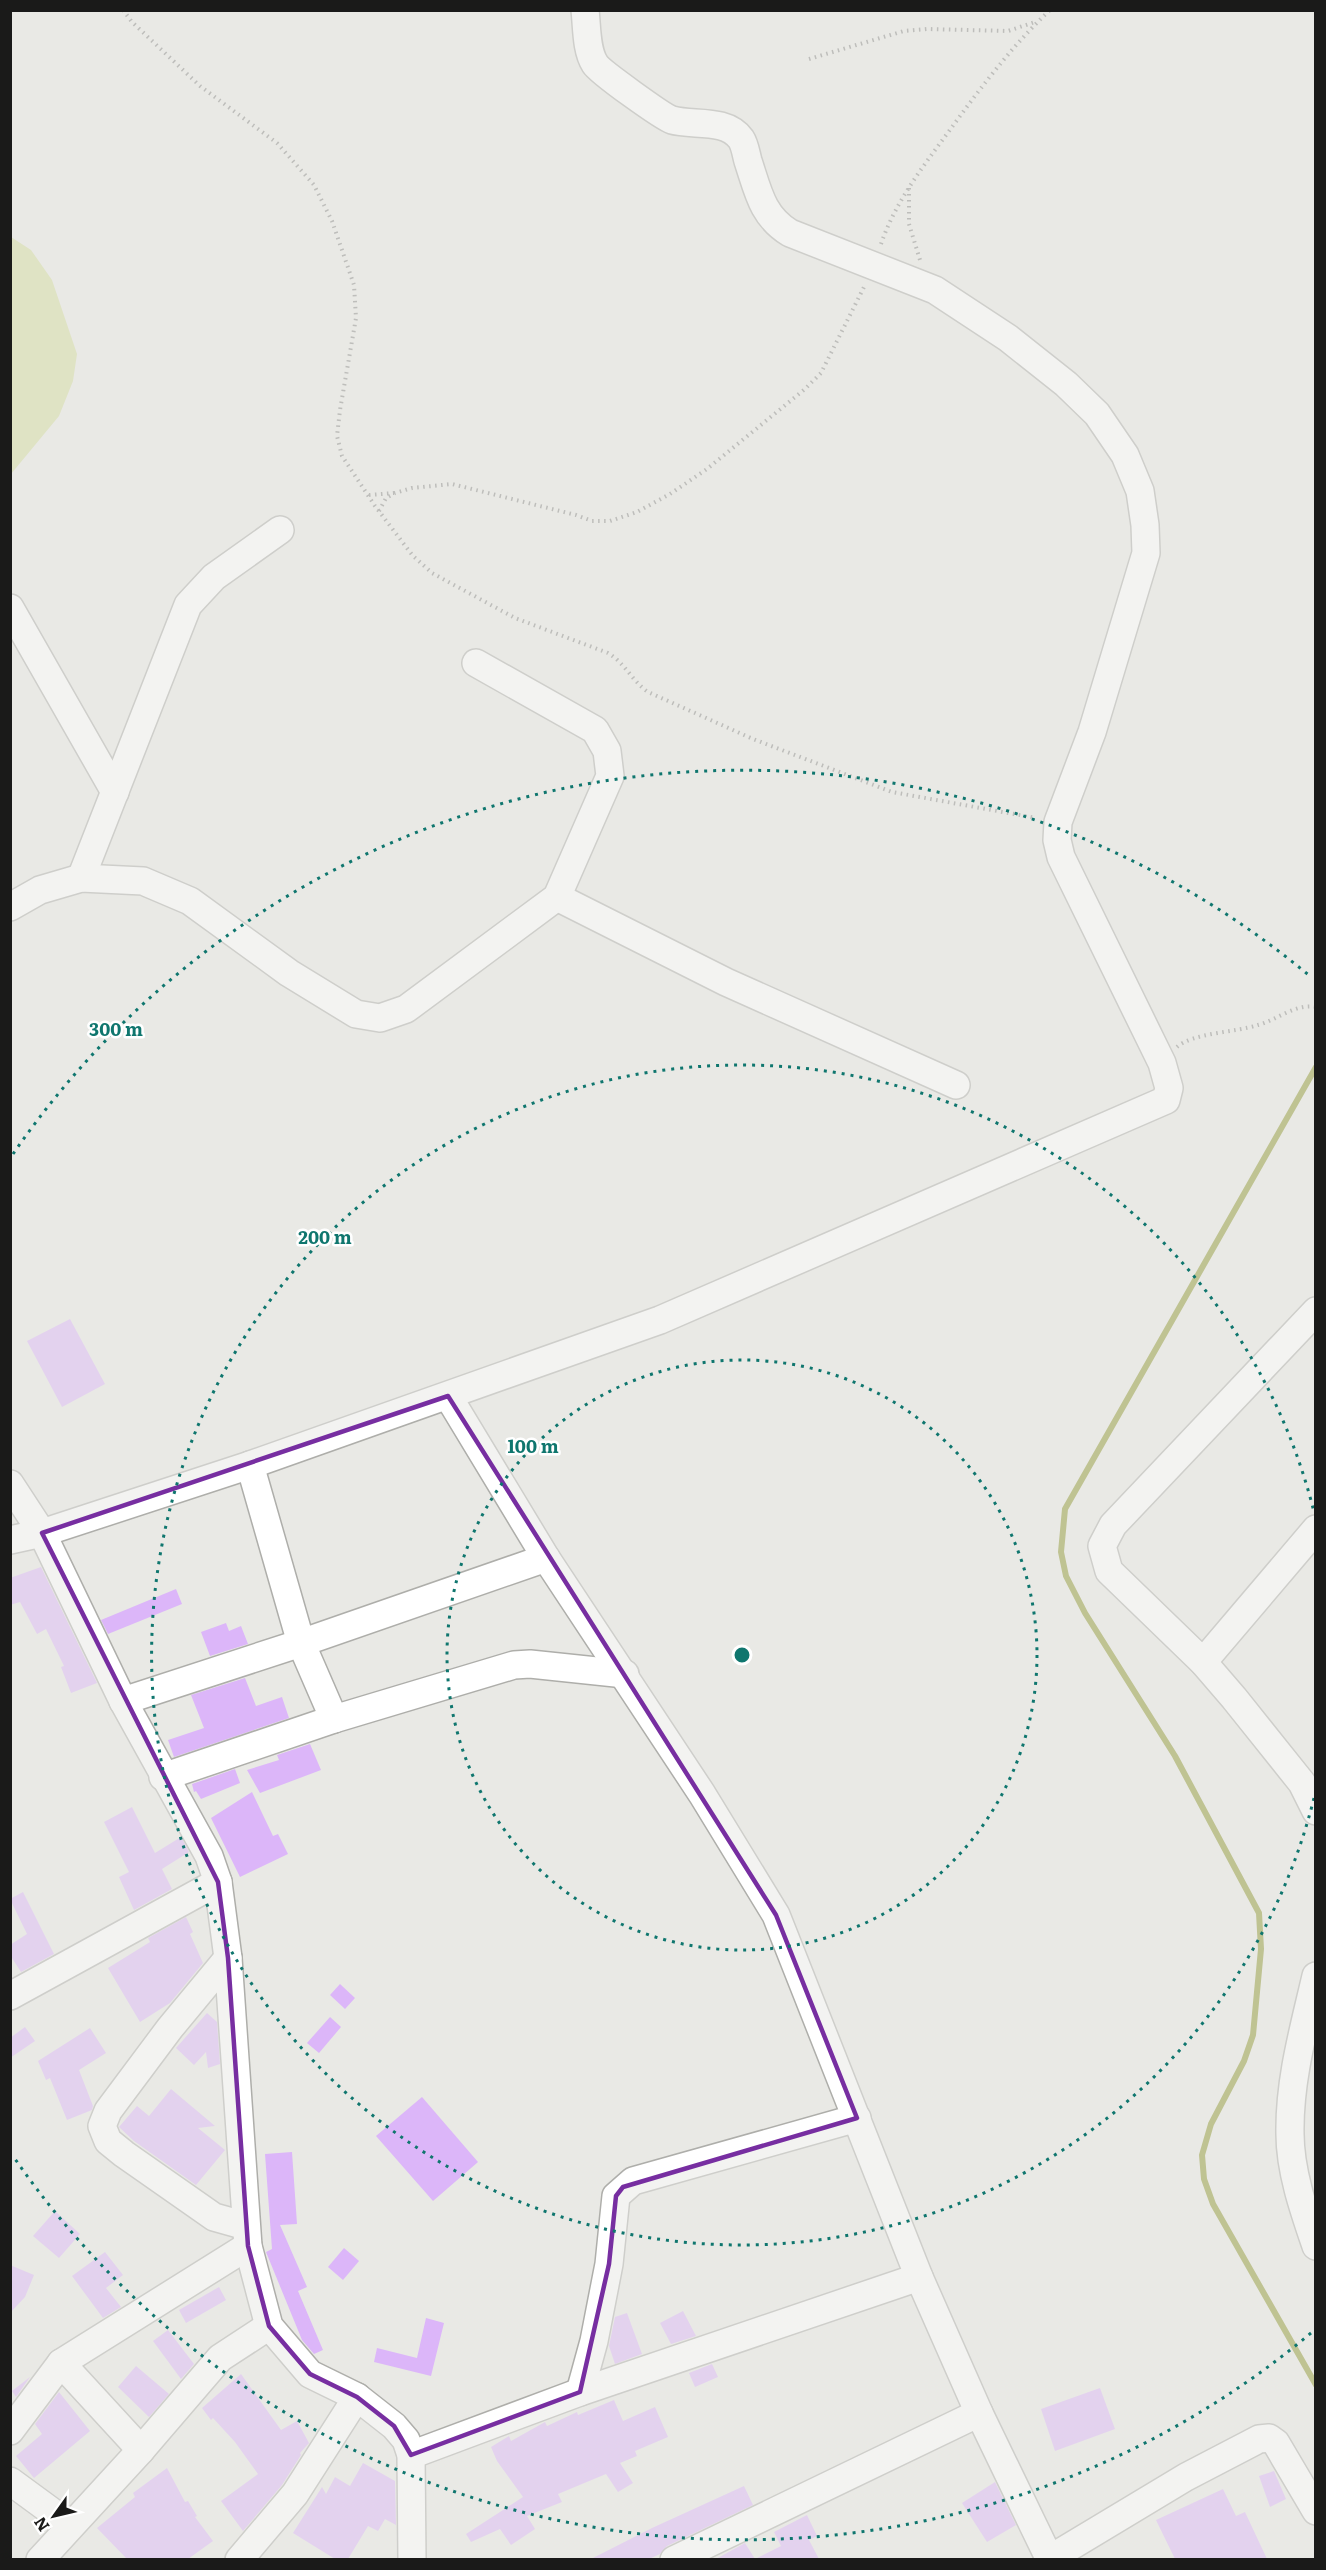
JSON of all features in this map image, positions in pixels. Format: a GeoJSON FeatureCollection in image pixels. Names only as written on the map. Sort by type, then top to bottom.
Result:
{"type":"FeatureCollection","features":[{"type":"Feature","properties":{"kind":"street"},"geometry":{"type":"LineString","coordinates":[[10,1540],[42,1533],[250,1465],[660,1320],[1166,1100],[1169,1088],[1164,1067],[1061,857],[1057,840],[1058,822],[1092,732],[1146,553],[1140,491],[1125,456],[1097,414],[1066,384],[1008,338],[935,290],[790,233],[776,225],[763,206],[741,139],[730,130],[709,123],[674,120],[661,115],[602,73],[591,56],[585,10]]}},
{"type":"Feature","properties":{"kind":"street"},"geometry":{"type":"LineString","coordinates":[[81,878],[189,605],[214,577],[280,530]]}},
{"type":"Feature","properties":{"kind":"street"},"geometry":{"type":"LineString","coordinates":[[10,608],[115,792]]}},
{"type":"Feature","properties":{"kind":"street"},"geometry":{"type":"LineString","coordinates":[[10,907],[40,890],[81,878],[142,881],[190,901],[289,973],[356,1014],[380,1018],[406,1009],[557,897],[610,776],[607,751],[595,730],[476,663]]}},
{"type":"Feature","properties":{"kind":"street"},"geometry":{"type":"LineString","coordinates":[[557,897],[726,982],[956,1085]]}},
{"type":"Feature","properties":{"kind":"street"},"geometry":{"type":"LineString","coordinates":[[1316,1311],[1113,1525],[1102,1545],[1109,1570],[1203,1662],[1309,1777],[1316,1811]]}},
{"type":"Feature","properties":{"kind":"street"},"geometry":{"type":"LineString","coordinates":[[448,1396],[546,1558],[625,1674],[776,1915],[919,2277],[979,2413],[1049,2559],[1186,2477],[1259,2439],[1269,2438],[1276,2443],[1316,2511]]}},
{"type":"Feature","properties":{"kind":"street"},"geometry":{"type":"LineString","coordinates":[[250,1465],[301,1643],[334,1719]]}},
{"type":"Feature","properties":{"kind":"street"},"geometry":{"type":"LineString","coordinates":[[10,1484],[42,1533],[123,1701],[208,1856],[218,1882],[228,1958],[247,2236],[269,2326],[310,2374],[357,2397],[394,2426],[406,2440],[411,2455],[412,2559]]}},
{"type":"Feature","properties":{"kind":"street"},"geometry":{"type":"LineString","coordinates":[[1203,1662],[1316,1529]]}},
{"type":"Feature","properties":{"kind":"street"},"geometry":{"type":"LineString","coordinates":[[123,1701],[301,1643],[546,1558]]}},
{"type":"Feature","properties":{"kind":"street"},"geometry":{"type":"LineString","coordinates":[[163,1777],[334,1719],[514,1665],[530,1664],[625,1674]]}},
{"type":"Feature","properties":{"kind":"street"},"geometry":{"type":"LineString","coordinates":[[10,1996],[218,1882]]}},
{"type":"Feature","properties":{"kind":"street"},"geometry":{"type":"LineString","coordinates":[[228,1958],[170,2028],[108,2111],[102,2126],[108,2141],[124,2154],[214,2217],[247,2236]]}},
{"type":"Feature","properties":{"kind":"street"},"geometry":{"type":"LineString","coordinates":[[1316,1976],[1293,2077],[1290,2135],[1294,2169],[1316,2246]]}},
{"type":"Feature","properties":{"kind":"street"},"geometry":{"type":"LineString","coordinates":[[579,2392],[594,2341],[609,2264],[616,2196],[623,2187],[633,2181],[857,2118]]}},
{"type":"Feature","properties":{"kind":"street"},"geometry":{"type":"LineString","coordinates":[[10,2431],[61,2363],[247,2236]]}},
{"type":"Feature","properties":{"kind":"street"},"geometry":{"type":"LineString","coordinates":[[411,2455],[579,2392],[919,2277]]}},
{"type":"Feature","properties":{"kind":"street"},"geometry":{"type":"LineString","coordinates":[[40,2559],[141,2450],[220,2358],[269,2326]]}},
{"type":"Feature","properties":{"kind":"street"},"geometry":{"type":"LineString","coordinates":[[61,2363],[141,2450]]}},
{"type":"Feature","properties":{"kind":"street"},"geometry":{"type":"LineString","coordinates":[[239,2559],[300,2487],[357,2397]]}},
{"type":"Feature","properties":{"kind":"street"},"geometry":{"type":"LineString","coordinates":[[674,2559],[979,2413]]}},
{"type":"Feature","properties":{"kind":"street"},"geometry":{"type":"LineString","coordinates":[[10,2481],[70,2526]]}},
{"type":"Feature","properties":{"kind":"path"},"geometry":{"type":"LineString","coordinates":[[123,10],[132,22],[200,86],[277,143],[314,185],[332,221],[354,285],[356,318],[339,410],[338,436],[342,456],[413,556],[432,573],[515,618],[608,653],[620,660],[638,685],[648,692],[753,739],[892,792],[1058,822]]}},
{"type":"Feature","properties":{"kind":"path"},"geometry":{"type":"LineString","coordinates":[[368,495],[452,484],[592,521],[610,521],[637,512],[670,494],[707,469],[805,389],[821,373],[874,266],[902,198],[980,88],[1050,10]]}},
{"type":"Feature","properties":{"kind":"path"},"geometry":{"type":"LineString","coordinates":[[808,58],[904,31],[927,28],[1008,30],[1039,21]]}},
{"type":"Feature","properties":{"kind":"path"},"geometry":{"type":"LineString","coordinates":[[909,187],[909,224],[914,247],[935,290]]}},
{"type":"Feature","properties":{"kind":"path"},"geometry":{"type":"LineString","coordinates":[[379,511],[386,498],[395,492]]}},
{"type":"Feature","properties":{"kind":"path"},"geometry":{"type":"LineString","coordinates":[[1164,1067],[1179,1044],[1191,1039],[1234,1032],[1261,1024],[1307,1005],[1316,1007]]}},
{"type":"Feature","properties":{"kind":"highlighted area"},"geometry":{"type":"Polygon","coordinates":[[[448,1396],[776,1915],[857,2118],[623,2187],[616,2196],[609,2264],[580,2392],[411,2455],[394,2426],[357,2397],[310,2374],[269,2326],[248,2246],[228,1958],[218,1882],[42,1533],[448,1396]]]}},
{"type":"Feature","properties":{"kind":"green space"},"geometry":{"type":"Polygon","coordinates":[[[11,237],[31,250],[52,280],[77,354],[73,381],[59,416],[11,474],[11,237]]]}},
{"type":"Feature","properties":{"kind":"building"},"geometry":{"type":"Polygon","coordinates":[[[70,1319],[105,1384],[62,1407],[27,1341],[70,1319]]]}},
{"type":"Feature","properties":{"kind":"building"},"geometry":{"type":"Polygon","coordinates":[[[41,1567],[97,1683],[71,1693],[61,1667],[64,1666],[46,1629],[37,1634],[20,1602],[10,1605],[10,1578],[41,1567]]]}},
{"type":"Feature","properties":{"kind":"building"},"geometry":{"type":"Polygon","coordinates":[[[176,1589],[182,1604],[108,1634],[101,1620],[176,1589]]]}},
{"type":"Feature","properties":{"kind":"building"},"geometry":{"type":"Polygon","coordinates":[[[226,1623],[229,1631],[241,1626],[248,1644],[210,1656],[201,1632],[226,1623]]]}},
{"type":"Feature","properties":{"kind":"building"},"geometry":{"type":"Polygon","coordinates":[[[245,1678],[256,1706],[282,1697],[289,1718],[174,1757],[168,1740],[204,1728],[191,1695],[245,1678]]]}},
{"type":"Feature","properties":{"kind":"building"},"geometry":{"type":"Polygon","coordinates":[[[310,1744],[321,1770],[260,1793],[247,1770],[279,1760],[277,1755],[310,1744]]]}},
{"type":"Feature","properties":{"kind":"building"},"geometry":{"type":"Polygon","coordinates":[[[235,1769],[240,1783],[201,1799],[196,1791],[194,1792],[192,1784],[235,1769]]]}},
{"type":"Feature","properties":{"kind":"building"},"geometry":{"type":"Polygon","coordinates":[[[252,1792],[273,1836],[278,1834],[288,1854],[240,1877],[211,1818],[252,1792]]]}},
{"type":"Feature","properties":{"kind":"building"},"geometry":{"type":"Polygon","coordinates":[[[132,1807],[155,1853],[181,1837],[189,1852],[162,1869],[172,1889],[134,1910],[119,1877],[129,1872],[104,1822],[132,1807]]]}},
{"type":"Feature","properties":{"kind":"building"},"geometry":{"type":"Polygon","coordinates":[[[23,1892],[54,1954],[21,1972],[10,1955],[10,1945],[27,1934],[10,1899],[23,1892]]]}},
{"type":"Feature","properties":{"kind":"building"},"geometry":{"type":"Polygon","coordinates":[[[186,1917],[193,1932],[190,1934],[203,1963],[170,2003],[140,2022],[108,1968],[150,1942],[148,1938],[186,1917]]]}},
{"type":"Feature","properties":{"kind":"building"},"geometry":{"type":"Polygon","coordinates":[[[340,1984],[355,1998],[345,2009],[330,1995],[340,1984]]]}},
{"type":"Feature","properties":{"kind":"building"},"geometry":{"type":"Polygon","coordinates":[[[207,2013],[217,2022],[220,2064],[208,2068],[206,2052],[194,2065],[176,2048],[207,2013]]]}},
{"type":"Feature","properties":{"kind":"building"},"geometry":{"type":"Polygon","coordinates":[[[330,2017],[341,2027],[319,2053],[307,2043],[330,2017]]]}},
{"type":"Feature","properties":{"kind":"building"},"geometry":{"type":"Polygon","coordinates":[[[25,2027],[35,2041],[10,2058],[10,2038],[25,2027]]]}},
{"type":"Feature","properties":{"kind":"building"},"geometry":{"type":"Polygon","coordinates":[[[90,2028],[106,2053],[79,2070],[93,2106],[92,2110],[67,2120],[50,2078],[46,2080],[38,2061],[90,2028]]]}},
{"type":"Feature","properties":{"kind":"building"},"geometry":{"type":"Polygon","coordinates":[[[171,2089],[215,2126],[198,2128],[225,2150],[196,2185],[134,2141],[119,2127],[137,2106],[149,2116],[171,2089]]]}},
{"type":"Feature","properties":{"kind":"building"},"geometry":{"type":"Polygon","coordinates":[[[422,2097],[478,2162],[433,2201],[376,2136],[422,2097]]]}},
{"type":"Feature","properties":{"kind":"building"},"geometry":{"type":"Polygon","coordinates":[[[292,2152],[297,2224],[280,2225],[307,2287],[298,2291],[323,2350],[314,2354],[302,2340],[266,2252],[272,2249],[265,2154],[292,2152]]]}},
{"type":"Feature","properties":{"kind":"building"},"geometry":{"type":"Polygon","coordinates":[[[55,2211],[80,2234],[59,2258],[33,2236],[55,2211]]]}},
{"type":"Feature","properties":{"kind":"building"},"geometry":{"type":"Polygon","coordinates":[[[344,2248],[359,2261],[343,2280],[328,2267],[344,2248]]]}},
{"type":"Feature","properties":{"kind":"building"},"geometry":{"type":"Polygon","coordinates":[[[105,2252],[123,2275],[106,2288],[121,2307],[103,2318],[72,2276],[105,2252]]]}},
{"type":"Feature","properties":{"kind":"building"},"geometry":{"type":"Polygon","coordinates":[[[10,2265],[34,2275],[25,2297],[10,2313],[10,2265]]]}},
{"type":"Feature","properties":{"kind":"building"},"geometry":{"type":"Polygon","coordinates":[[[219,2287],[226,2300],[186,2323],[179,2310],[219,2287]]]}},
{"type":"Feature","properties":{"kind":"building"},"geometry":{"type":"Polygon","coordinates":[[[683,2311],[696,2336],[671,2344],[660,2323],[683,2311]]]}},
{"type":"Feature","properties":{"kind":"building"},"geometry":{"type":"Polygon","coordinates":[[[627,2313],[642,2354],[615,2364],[609,2346],[615,2317],[627,2313]]]}},
{"type":"Feature","properties":{"kind":"building"},"geometry":{"type":"Polygon","coordinates":[[[426,2318],[444,2323],[431,2376],[374,2362],[377,2348],[417,2358],[426,2318]]]}},
{"type":"Feature","properties":{"kind":"building"},"geometry":{"type":"Polygon","coordinates":[[[168,2330],[194,2364],[181,2379],[153,2341],[168,2330]]]}},
{"type":"Feature","properties":{"kind":"building"},"geometry":{"type":"Polygon","coordinates":[[[712,2364],[718,2377],[695,2387],[689,2373],[712,2364]]]}},
{"type":"Feature","properties":{"kind":"building"},"geometry":{"type":"Polygon","coordinates":[[[136,2366],[169,2394],[149,2417],[118,2387],[136,2366]]]}},
{"type":"Feature","properties":{"kind":"building"},"geometry":{"type":"Polygon","coordinates":[[[241,2374],[281,2430],[297,2421],[309,2443],[300,2453],[301,2455],[282,2485],[243,2531],[221,2501],[258,2474],[235,2442],[213,2418],[211,2420],[202,2408],[241,2374]]]}},
{"type":"Feature","properties":{"kind":"building"},"geometry":{"type":"Polygon","coordinates":[[[30,2377],[16,2397],[12,2391],[30,2377]]]}},
{"type":"Feature","properties":{"kind":"building"},"geometry":{"type":"Polygon","coordinates":[[[1100,2388],[1115,2429],[1055,2451],[1041,2409],[1100,2388]]]}},
{"type":"Feature","properties":{"kind":"building"},"geometry":{"type":"Polygon","coordinates":[[[59,2392],[90,2431],[34,2478],[16,2456],[42,2434],[35,2424],[59,2392]]]}},
{"type":"Feature","properties":{"kind":"building"},"geometry":{"type":"Polygon","coordinates":[[[614,2400],[623,2421],[655,2407],[668,2437],[635,2451],[637,2456],[620,2463],[633,2483],[618,2492],[606,2474],[558,2494],[562,2502],[527,2516],[535,2529],[511,2545],[500,2529],[471,2542],[466,2534],[523,2497],[497,2461],[491,2447],[509,2436],[511,2441],[545,2422],[547,2426],[577,2412],[578,2415],[614,2400]]]}},
{"type":"Feature","properties":{"kind":"building"},"geometry":{"type":"Polygon","coordinates":[[[363,2463],[395,2481],[396,2525],[385,2519],[378,2531],[368,2526],[348,2559],[335,2559],[293,2533],[322,2487],[326,2494],[335,2477],[350,2486],[363,2463]]]}},
{"type":"Feature","properties":{"kind":"building"},"geometry":{"type":"Polygon","coordinates":[[[167,2468],[185,2502],[188,2501],[197,2516],[195,2517],[213,2541],[188,2559],[127,2559],[97,2528],[135,2497],[133,2493],[167,2468]]]}},
{"type":"Feature","properties":{"kind":"building"},"geometry":{"type":"Polygon","coordinates":[[[1274,2471],[1286,2499],[1270,2507],[1259,2476],[1274,2471]]]}},
{"type":"Feature","properties":{"kind":"building"},"geometry":{"type":"Polygon","coordinates":[[[995,2482],[1016,2525],[987,2542],[962,2503],[995,2482]]]}},
{"type":"Feature","properties":{"kind":"building"},"geometry":{"type":"Polygon","coordinates":[[[744,2486],[753,2505],[667,2546],[660,2554],[649,2559],[591,2559],[652,2528],[744,2486]]]}},
{"type":"Feature","properties":{"kind":"building"},"geometry":{"type":"Polygon","coordinates":[[[1223,2489],[1236,2516],[1245,2512],[1267,2559],[1175,2559],[1156,2520],[1223,2489]]]}},
{"type":"Feature","properties":{"kind":"building"},"geometry":{"type":"Polygon","coordinates":[[[807,2515],[817,2536],[809,2540],[819,2559],[755,2559],[781,2546],[774,2532],[807,2515]]]}},
{"type":"Feature","properties":{"kind":"building"},"geometry":{"type":"Polygon","coordinates":[[[745,2543],[755,2559],[716,2559],[745,2543]]]}},
{"type":"Feature","properties":{"kind":"waterway"},"geometry":{"type":"LineString","coordinates":[[1316,1067],[1065,1509],[1061,1552],[1066,1576],[1085,1613],[1175,1756],[1259,1913],[1261,1949],[1253,2035],[1244,2061],[1211,2124],[1202,2155],[1204,2179],[1213,2204],[1316,2385]]}}]}
